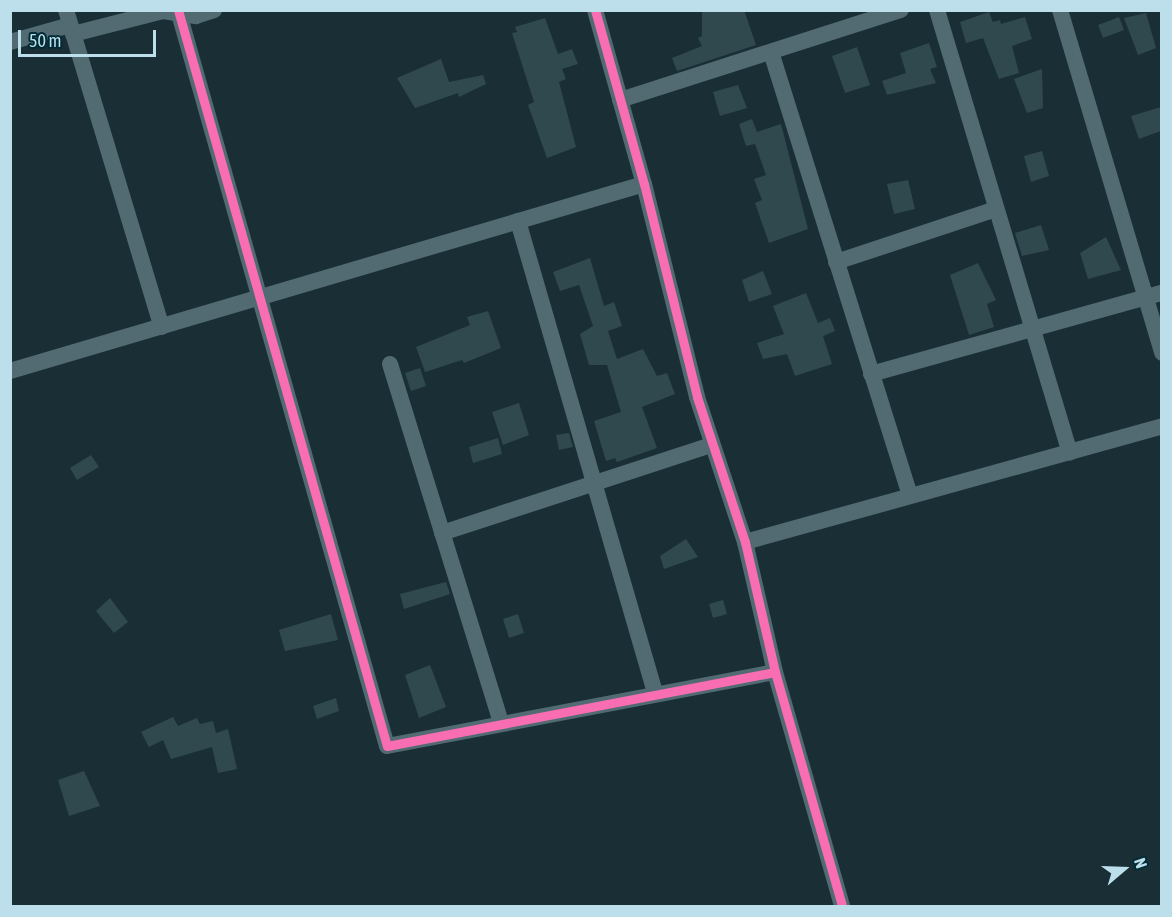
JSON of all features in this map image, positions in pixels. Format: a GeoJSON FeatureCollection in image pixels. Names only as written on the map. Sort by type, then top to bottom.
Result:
{"type":"FeatureCollection","features":[{"type":"Feature","properties":{"kind":"street"},"geometry":{"type":"LineString","coordinates":[[10,42],[70,23],[163,11],[178,11],[196,16],[214,10]]}},
{"type":"Feature","properties":{"kind":"street"},"geometry":{"type":"LineString","coordinates":[[595,10],[644,184],[712,445],[746,542],[775,672],[842,906]]}},
{"type":"Feature","properties":{"kind":"street"},"geometry":{"type":"LineString","coordinates":[[620,100],[901,10]]}},
{"type":"Feature","properties":{"kind":"street"},"geometry":{"type":"LineString","coordinates":[[937,10],[1070,452]]}},
{"type":"Feature","properties":{"kind":"street"},"geometry":{"type":"LineString","coordinates":[[1060,10],[1154,296],[1161,353]]}},
{"type":"Feature","properties":{"kind":"street"},"geometry":{"type":"LineString","coordinates":[[178,11],[257,299],[387,746],[655,692],[775,672]]}},
{"type":"Feature","properties":{"kind":"street"},"geometry":{"type":"LineString","coordinates":[[70,23],[162,327]]}},
{"type":"Feature","properties":{"kind":"street"},"geometry":{"type":"LineString","coordinates":[[771,52],[910,496]]}},
{"type":"Feature","properties":{"kind":"street"},"geometry":{"type":"LineString","coordinates":[[10,371],[644,184]]}},
{"type":"Feature","properties":{"kind":"street"},"geometry":{"type":"LineString","coordinates":[[836,262],[996,209]]}},
{"type":"Feature","properties":{"kind":"street"},"geometry":{"type":"LineString","coordinates":[[518,221],[597,483],[655,692]]}},
{"type":"Feature","properties":{"kind":"street"},"geometry":{"type":"LineString","coordinates":[[871,374],[1031,327],[1154,296]]}},
{"type":"Feature","properties":{"kind":"street"},"geometry":{"type":"LineString","coordinates":[[390,364],[501,722]]}},
{"type":"Feature","properties":{"kind":"street"},"geometry":{"type":"LineString","coordinates":[[746,542],[1161,426]]}},
{"type":"Feature","properties":{"kind":"street"},"geometry":{"type":"LineString","coordinates":[[442,533],[712,445]]}},
{"type":"Feature","properties":{"kind":"building"},"geometry":{"type":"Polygon","coordinates":[[[702,10],[744,10],[756,45],[677,71],[672,58],[702,46],[698,38],[702,36],[702,10]]]}},
{"type":"Feature","properties":{"kind":"building"},"geometry":{"type":"Polygon","coordinates":[[[989,12],[993,22],[1000,20],[1001,24],[1025,17],[1032,39],[1012,46],[1019,73],[999,79],[983,38],[966,43],[960,22],[989,12]]]}},
{"type":"Feature","properties":{"kind":"building"},"geometry":{"type":"Polygon","coordinates":[[[1146,13],[1156,48],[1138,55],[1124,18],[1146,13]]]}},
{"type":"Feature","properties":{"kind":"building"},"geometry":{"type":"Polygon","coordinates":[[[1119,17],[1124,30],[1103,38],[1098,25],[1119,17]]]}},
{"type":"Feature","properties":{"kind":"building"},"geometry":{"type":"Polygon","coordinates":[[[545,18],[558,54],[572,49],[578,64],[562,69],[566,79],[559,82],[576,147],[547,158],[528,105],[534,102],[512,33],[517,32],[515,27],[545,18]]]}},
{"type":"Feature","properties":{"kind":"building"},"geometry":{"type":"Polygon","coordinates":[[[929,43],[937,67],[930,69],[936,83],[887,95],[882,81],[906,73],[900,53],[929,43]]]}},
{"type":"Feature","properties":{"kind":"building"},"geometry":{"type":"Polygon","coordinates":[[[857,47],[870,85],[845,93],[832,56],[857,47]]]}},
{"type":"Feature","properties":{"kind":"building"},"geometry":{"type":"Polygon","coordinates":[[[441,59],[449,82],[483,75],[486,84],[459,97],[458,93],[415,108],[397,78],[441,59]]]}},
{"type":"Feature","properties":{"kind":"building"},"geometry":{"type":"Polygon","coordinates":[[[1042,69],[1043,108],[1027,113],[1014,79],[1042,69]]]}},
{"type":"Feature","properties":{"kind":"building"},"geometry":{"type":"Polygon","coordinates":[[[738,85],[747,108],[720,116],[713,92],[738,85]]]}},
{"type":"Feature","properties":{"kind":"building"},"geometry":{"type":"Polygon","coordinates":[[[1161,107],[1161,131],[1139,139],[1131,116],[1161,107]]]}},
{"type":"Feature","properties":{"kind":"building"},"geometry":{"type":"Polygon","coordinates":[[[752,119],[757,132],[781,124],[808,229],[769,243],[755,203],[762,200],[754,179],[766,175],[755,144],[746,146],[739,124],[752,119]]]}},
{"type":"Feature","properties":{"kind":"building"},"geometry":{"type":"Polygon","coordinates":[[[1042,151],[1049,176],[1031,182],[1024,156],[1042,151]]]}},
{"type":"Feature","properties":{"kind":"building"},"geometry":{"type":"Polygon","coordinates":[[[908,180],[915,209],[894,214],[887,184],[908,180]]]}},
{"type":"Feature","properties":{"kind":"building"},"geometry":{"type":"Polygon","coordinates":[[[1041,225],[1049,250],[1022,256],[1015,233],[1041,225]]]}},
{"type":"Feature","properties":{"kind":"building"},"geometry":{"type":"Polygon","coordinates":[[[1106,237],[1121,270],[1088,279],[1080,253],[1106,237]]]}},
{"type":"Feature","properties":{"kind":"building"},"geometry":{"type":"Polygon","coordinates":[[[590,258],[604,306],[614,302],[622,326],[608,331],[617,359],[643,349],[657,376],[667,373],[675,394],[642,407],[657,448],[617,462],[615,458],[606,461],[594,421],[621,412],[607,365],[589,365],[580,334],[593,326],[579,285],[560,291],[553,272],[590,258]]]}},
{"type":"Feature","properties":{"kind":"building"},"geometry":{"type":"Polygon","coordinates":[[[978,263],[996,300],[987,304],[994,327],[969,335],[950,275],[978,263]]]}},
{"type":"Feature","properties":{"kind":"building"},"geometry":{"type":"Polygon","coordinates":[[[763,271],[772,294],[749,302],[742,280],[763,271]]]}},
{"type":"Feature","properties":{"kind":"building"},"geometry":{"type":"Polygon","coordinates":[[[806,293],[818,323],[830,318],[835,331],[823,336],[832,364],[795,376],[787,354],[763,359],[757,343],[784,334],[773,306],[806,293]]]}},
{"type":"Feature","properties":{"kind":"building"},"geometry":{"type":"Polygon","coordinates":[[[488,311],[501,348],[464,363],[462,360],[425,372],[416,347],[470,325],[467,317],[488,311]]]}},
{"type":"Feature","properties":{"kind":"building"},"geometry":{"type":"Polygon","coordinates":[[[420,368],[426,386],[411,391],[405,373],[420,368]]]}},
{"type":"Feature","properties":{"kind":"building"},"geometry":{"type":"Polygon","coordinates":[[[519,403],[529,435],[503,445],[492,412],[519,403]]]}},
{"type":"Feature","properties":{"kind":"building"},"geometry":{"type":"Polygon","coordinates":[[[569,433],[573,447],[559,450],[556,435],[569,433]]]}},
{"type":"Feature","properties":{"kind":"building"},"geometry":{"type":"Polygon","coordinates":[[[498,438],[502,454],[473,463],[469,447],[498,438]]]}},
{"type":"Feature","properties":{"kind":"building"},"geometry":{"type":"Polygon","coordinates":[[[91,455],[99,467],[77,480],[70,468],[91,455]]]}},
{"type":"Feature","properties":{"kind":"building"},"geometry":{"type":"Polygon","coordinates":[[[686,539],[698,557],[664,569],[660,556],[686,539]]]}},
{"type":"Feature","properties":{"kind":"building"},"geometry":{"type":"Polygon","coordinates":[[[446,582],[450,594],[404,609],[400,594],[446,582]]]}},
{"type":"Feature","properties":{"kind":"building"},"geometry":{"type":"Polygon","coordinates":[[[110,598],[128,622],[114,633],[96,611],[110,598]]]}},
{"type":"Feature","properties":{"kind":"building"},"geometry":{"type":"Polygon","coordinates":[[[723,600],[727,614],[713,618],[709,604],[723,600]]]}},
{"type":"Feature","properties":{"kind":"building"},"geometry":{"type":"Polygon","coordinates":[[[331,614],[338,640],[285,651],[279,630],[331,614]]]}},
{"type":"Feature","properties":{"kind":"building"},"geometry":{"type":"Polygon","coordinates":[[[518,614],[524,633],[509,638],[503,619],[518,614]]]}},
{"type":"Feature","properties":{"kind":"building"},"geometry":{"type":"Polygon","coordinates":[[[430,665],[446,707],[419,718],[405,675],[430,665]]]}},
{"type":"Feature","properties":{"kind":"building"},"geometry":{"type":"Polygon","coordinates":[[[336,698],[339,711],[317,719],[313,706],[336,698]]]}},
{"type":"Feature","properties":{"kind":"building"},"geometry":{"type":"Polygon","coordinates":[[[173,717],[178,726],[197,718],[200,724],[213,721],[216,733],[228,729],[237,769],[218,773],[212,747],[171,759],[163,740],[149,747],[141,732],[173,717]]]}},
{"type":"Feature","properties":{"kind":"building"},"geometry":{"type":"Polygon","coordinates":[[[84,771],[100,806],[69,816],[58,780],[84,771]]]}},
{"type":"Feature","properties":{"kind":"cycle path"},"geometry":{"type":"LineString","coordinates":[[178,10],[387,746],[775,672]]}},
{"type":"Feature","properties":{"kind":"cycle path"},"geometry":{"type":"LineString","coordinates":[[595,10],[644,184],[697,397],[745,542],[775,672],[842,906]]}}]}
